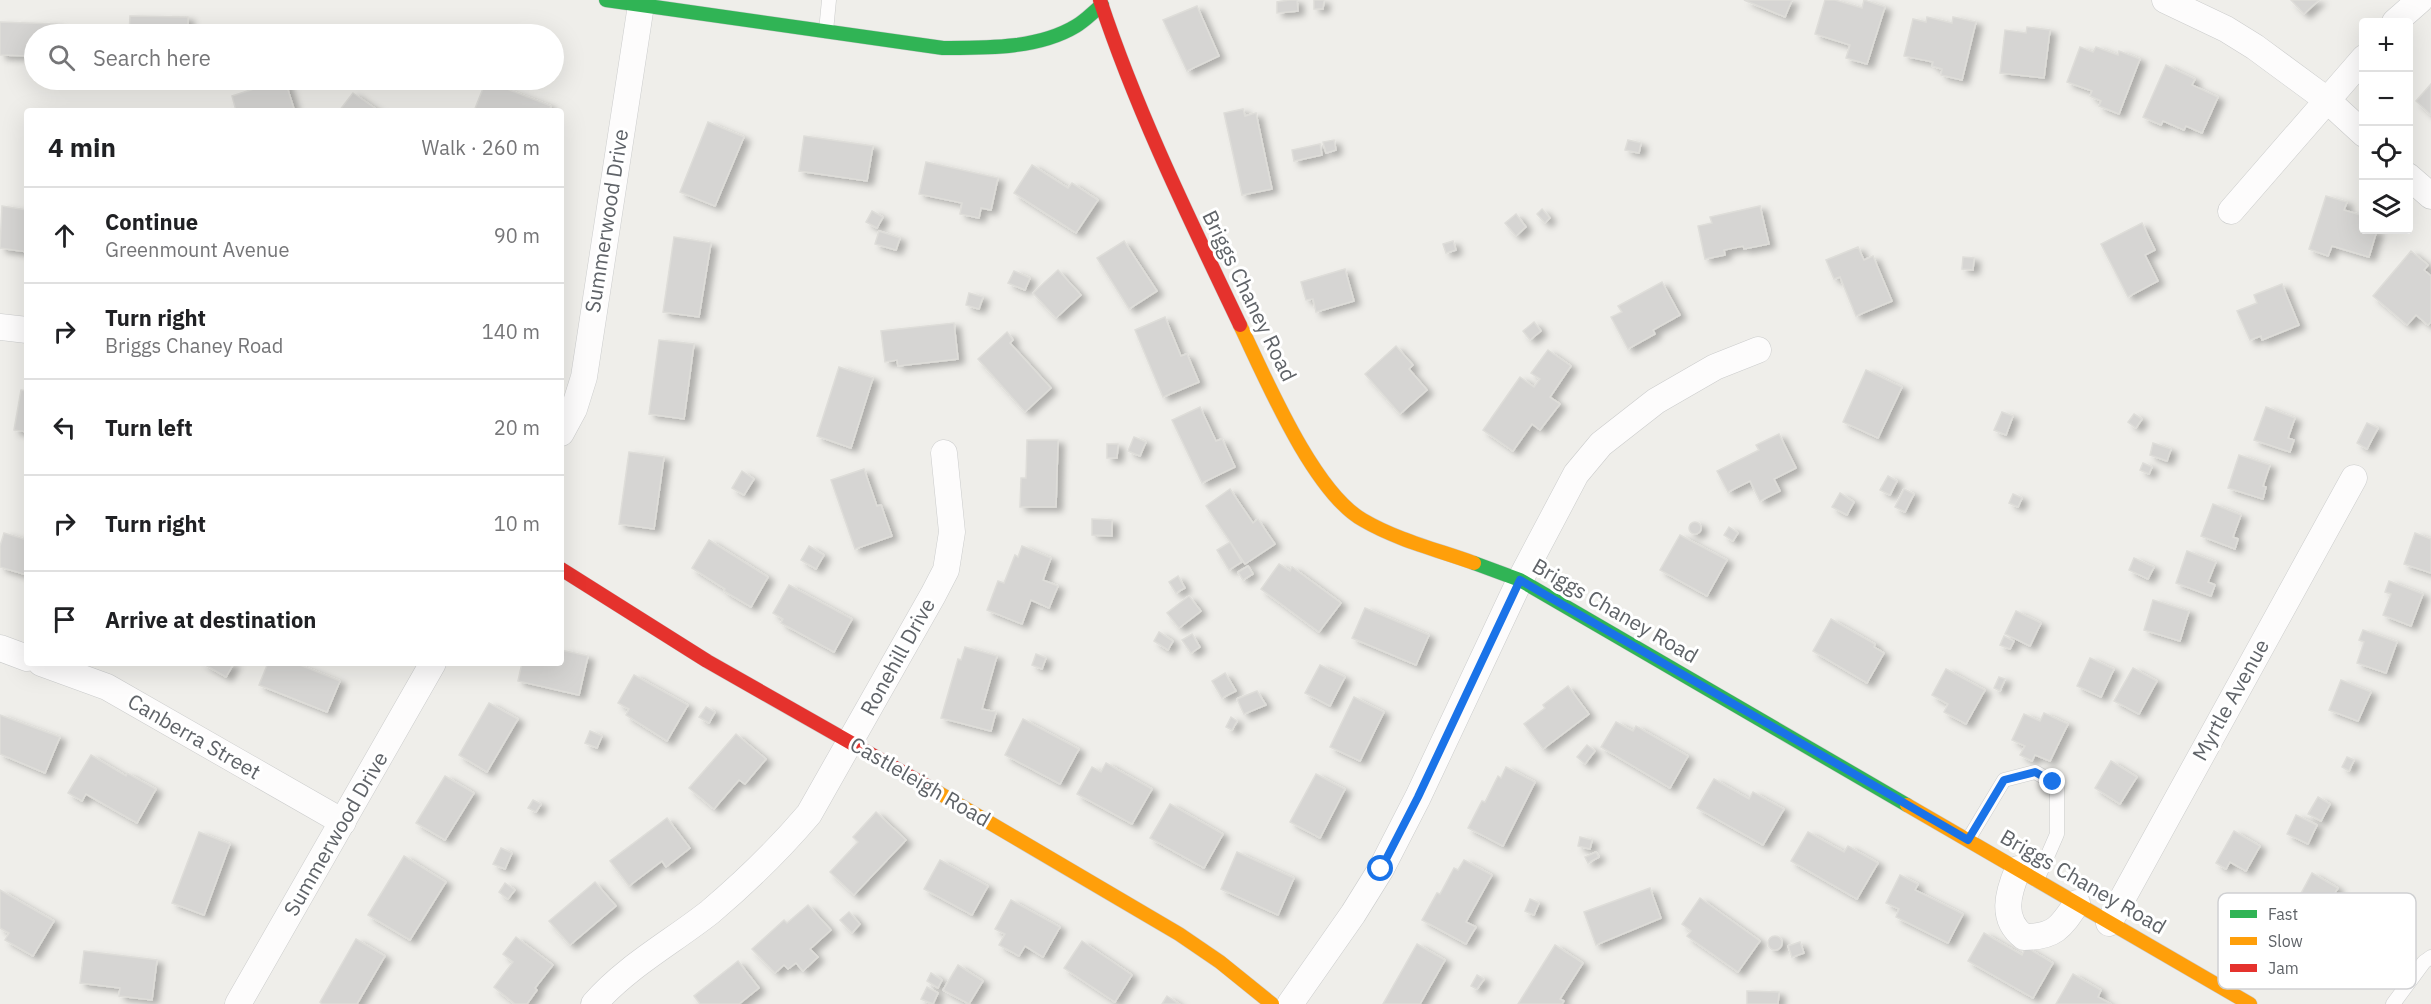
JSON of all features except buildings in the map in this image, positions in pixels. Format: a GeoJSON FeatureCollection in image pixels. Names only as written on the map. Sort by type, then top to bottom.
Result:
{"type":"FeatureCollection","features":[{"type":"Feature","properties":{"kind":"main road"},"geometry":{"type":"LineString","coordinates":[[606,0],[641,3],[943,48],[996,46],[1043,39],[1074,27],[1106,1]]}},
{"type":"Feature","properties":{"kind":"main road","name":"Briggs Chaney Road"},"geometry":{"type":"LineString","coordinates":[[1106,1],[1119,57],[1175,190],[1286,420],[1319,475],[1345,506],[1362,520],[1401,537],[1520,580],[2218,986]]}},
{"type":"Feature","properties":{"kind":"main road","name":"Castleleigh Road"},"geometry":{"type":"LineString","coordinates":[[564,570],[707,661],[851,741],[1179,934],[1220,962],[1272,1004]]}},
{"type":"Feature","properties":{"kind":"main road","name":"Briggs Chaney Road"},"geometry":{"type":"LineString","coordinates":[[2224,989],[2250,1004]]}},
{"type":"Feature","properties":{"kind":"street"},"geometry":{"type":"LineString","coordinates":[[2165,0],[2226,29],[2255,47],[2327,100],[2359,129]]}},
{"type":"Feature","properties":{"kind":"street"},"geometry":{"type":"LineString","coordinates":[[2400,18],[2420,0]]}},
{"type":"Feature","properties":{"kind":"street","name":"Summerwood Drive"},"geometry":{"type":"LineString","coordinates":[[564,427],[574,409],[584,377],[641,3]]}},
{"type":"Feature","properties":{"kind":"street"},"geometry":{"type":"LineString","coordinates":[[2231,211],[2359,64]]}},
{"type":"Feature","properties":{"kind":"street"},"geometry":{"type":"LineString","coordinates":[[2413,180],[2431,196]]}},
{"type":"Feature","properties":{"kind":"street"},"geometry":{"type":"LineString","coordinates":[[0,327],[24,330]]}},
{"type":"Feature","properties":{"kind":"street"},"geometry":{"type":"LineString","coordinates":[[1290,1004],[1353,914],[1381,869],[1418,797],[1520,580],[1576,474],[1601,444],[1656,401],[1715,367],[1758,350]]}},
{"type":"Feature","properties":{"kind":"street","name":"Ronehill Drive"},"geometry":{"type":"LineString","coordinates":[[594,1004],[627,974],[711,910],[791,835],[808,814],[946,570],[952,532],[944,453]]}},
{"type":"Feature","properties":{"kind":"street","name":"Myrtle Avenue"},"geometry":{"type":"LineString","coordinates":[[2109,923],[2354,478]]}},
{"type":"Feature","properties":{"kind":"street"},"geometry":{"type":"LineString","coordinates":[[0,648],[24,657]]}},
{"type":"Feature","properties":{"kind":"street","name":"Canberra Street"},"geometry":{"type":"LineString","coordinates":[[48,666],[107,687],[343,822]]}},
{"type":"Feature","properties":{"kind":"street","name":"Summerwood Drive"},"geometry":{"type":"LineString","coordinates":[[238,1004],[431,666]]}},
{"type":"Feature","properties":{"kind":"street"},"geometry":{"type":"LineString","coordinates":[[2028,874],[2009,890],[2008,905],[2014,930],[2024,937],[2049,934],[2061,927],[2077,903]]}},
{"type":"Feature","properties":{"kind":"lane"},"geometry":{"type":"LineString","coordinates":[[826,31],[829,0]]}},
{"type":"Feature","properties":{"kind":"lane"},"geometry":{"type":"LineString","coordinates":[[1968,840],[2004,780],[2035,772],[2053,782],[2057,788],[2057,834],[2028,874]]}},
{"type":"Feature","properties":{"kind":"lane"},"geometry":{"type":"LineString","coordinates":[[2416,973],[2431,957]]}},
{"type":"Feature","properties":{"kind":"lane"},"geometry":{"type":"LineString","coordinates":[[2393,1004],[2404,989]]}},
{"type":"Feature","properties":{"kind":"traffic: fast"},"geometry":{"type":"LineString","coordinates":[[606,0],[943,48],[1011,46],[1045,39],[1076,26],[1102,5]]}},
{"type":"Feature","properties":{"kind":"traffic: fast"},"geometry":{"type":"LineString","coordinates":[[1474,563],[1520,580],[1907,805]]}},
{"type":"Feature","properties":{"kind":"traffic: slow"},"geometry":{"type":"LineString","coordinates":[[1240,325],[1292,431],[1326,485],[1344,506],[1376,527],[1474,563]]}},
{"type":"Feature","properties":{"kind":"traffic: slow"},"geometry":{"type":"LineString","coordinates":[[934,790],[1179,934],[1220,962],[1272,1004]]}},
{"type":"Feature","properties":{"kind":"traffic: slow"},"geometry":{"type":"LineString","coordinates":[[1907,805],[2218,985]]}},
{"type":"Feature","properties":{"kind":"traffic: slow"},"geometry":{"type":"LineString","coordinates":[[2224,989],[2250,1004]]}},
{"type":"Feature","properties":{"kind":"traffic: jam"},"geometry":{"type":"LineString","coordinates":[[1100,0],[1147,124],[1240,325]]}},
{"type":"Feature","properties":{"kind":"traffic: jam"},"geometry":{"type":"LineString","coordinates":[[564,571],[707,661],[934,790]]}},
{"type":"Feature","properties":{"kind":"route"},"geometry":{"type":"LineString","coordinates":[[1381,869],[1418,797],[1520,580],[1968,840],[2004,780],[2035,772],[2053,782]]}}]}
